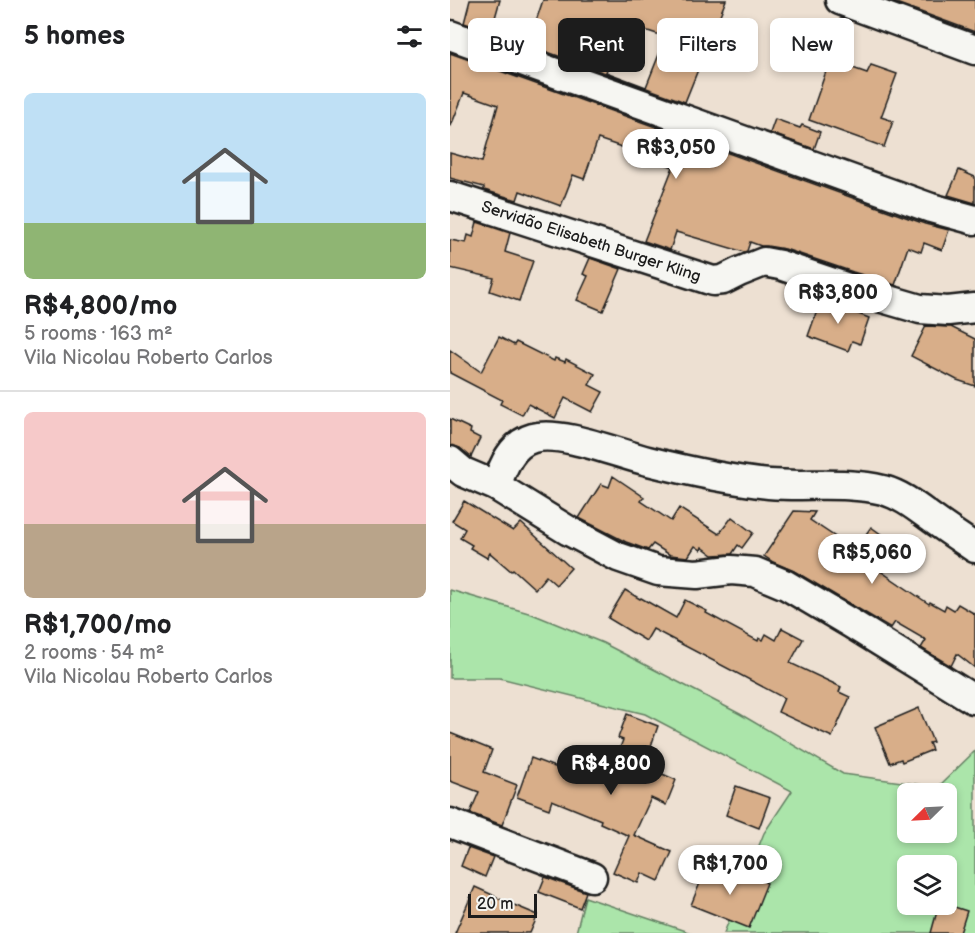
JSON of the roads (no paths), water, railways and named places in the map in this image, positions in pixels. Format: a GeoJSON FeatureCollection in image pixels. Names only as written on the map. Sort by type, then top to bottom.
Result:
{"type":"FeatureCollection","features":[{"type":"Feature","properties":{"kind":"street"},"geometry":{"type":"LineString","coordinates":[[840,0],[975,50]]}},
{"type":"Feature","properties":{"kind":"street"},"geometry":{"type":"LineString","coordinates":[[450,35],[931,208],[975,220]]}},
{"type":"Feature","properties":{"kind":"street","name":"Servidão Elisabeth Burger Kling"},"geometry":{"type":"LineString","coordinates":[[450,196],[713,281],[723,280],[764,262],[920,309],[948,311],[975,308]]}},
{"type":"Feature","properties":{"kind":"street"},"geometry":{"type":"LineString","coordinates":[[496,486],[510,454],[520,444],[542,436],[568,439],[699,473],[770,484],[858,486],[884,491],[905,499],[975,548]]}},
{"type":"Feature","properties":{"kind":"street"},"geometry":{"type":"LineString","coordinates":[[450,461],[463,472],[496,486],[569,531],[618,557],[658,571],[697,574],[731,570],[755,572],[786,585],[973,699]]}},
{"type":"Feature","properties":{"kind":"street"},"geometry":{"type":"LineString","coordinates":[[450,823],[592,877]]}}]}
